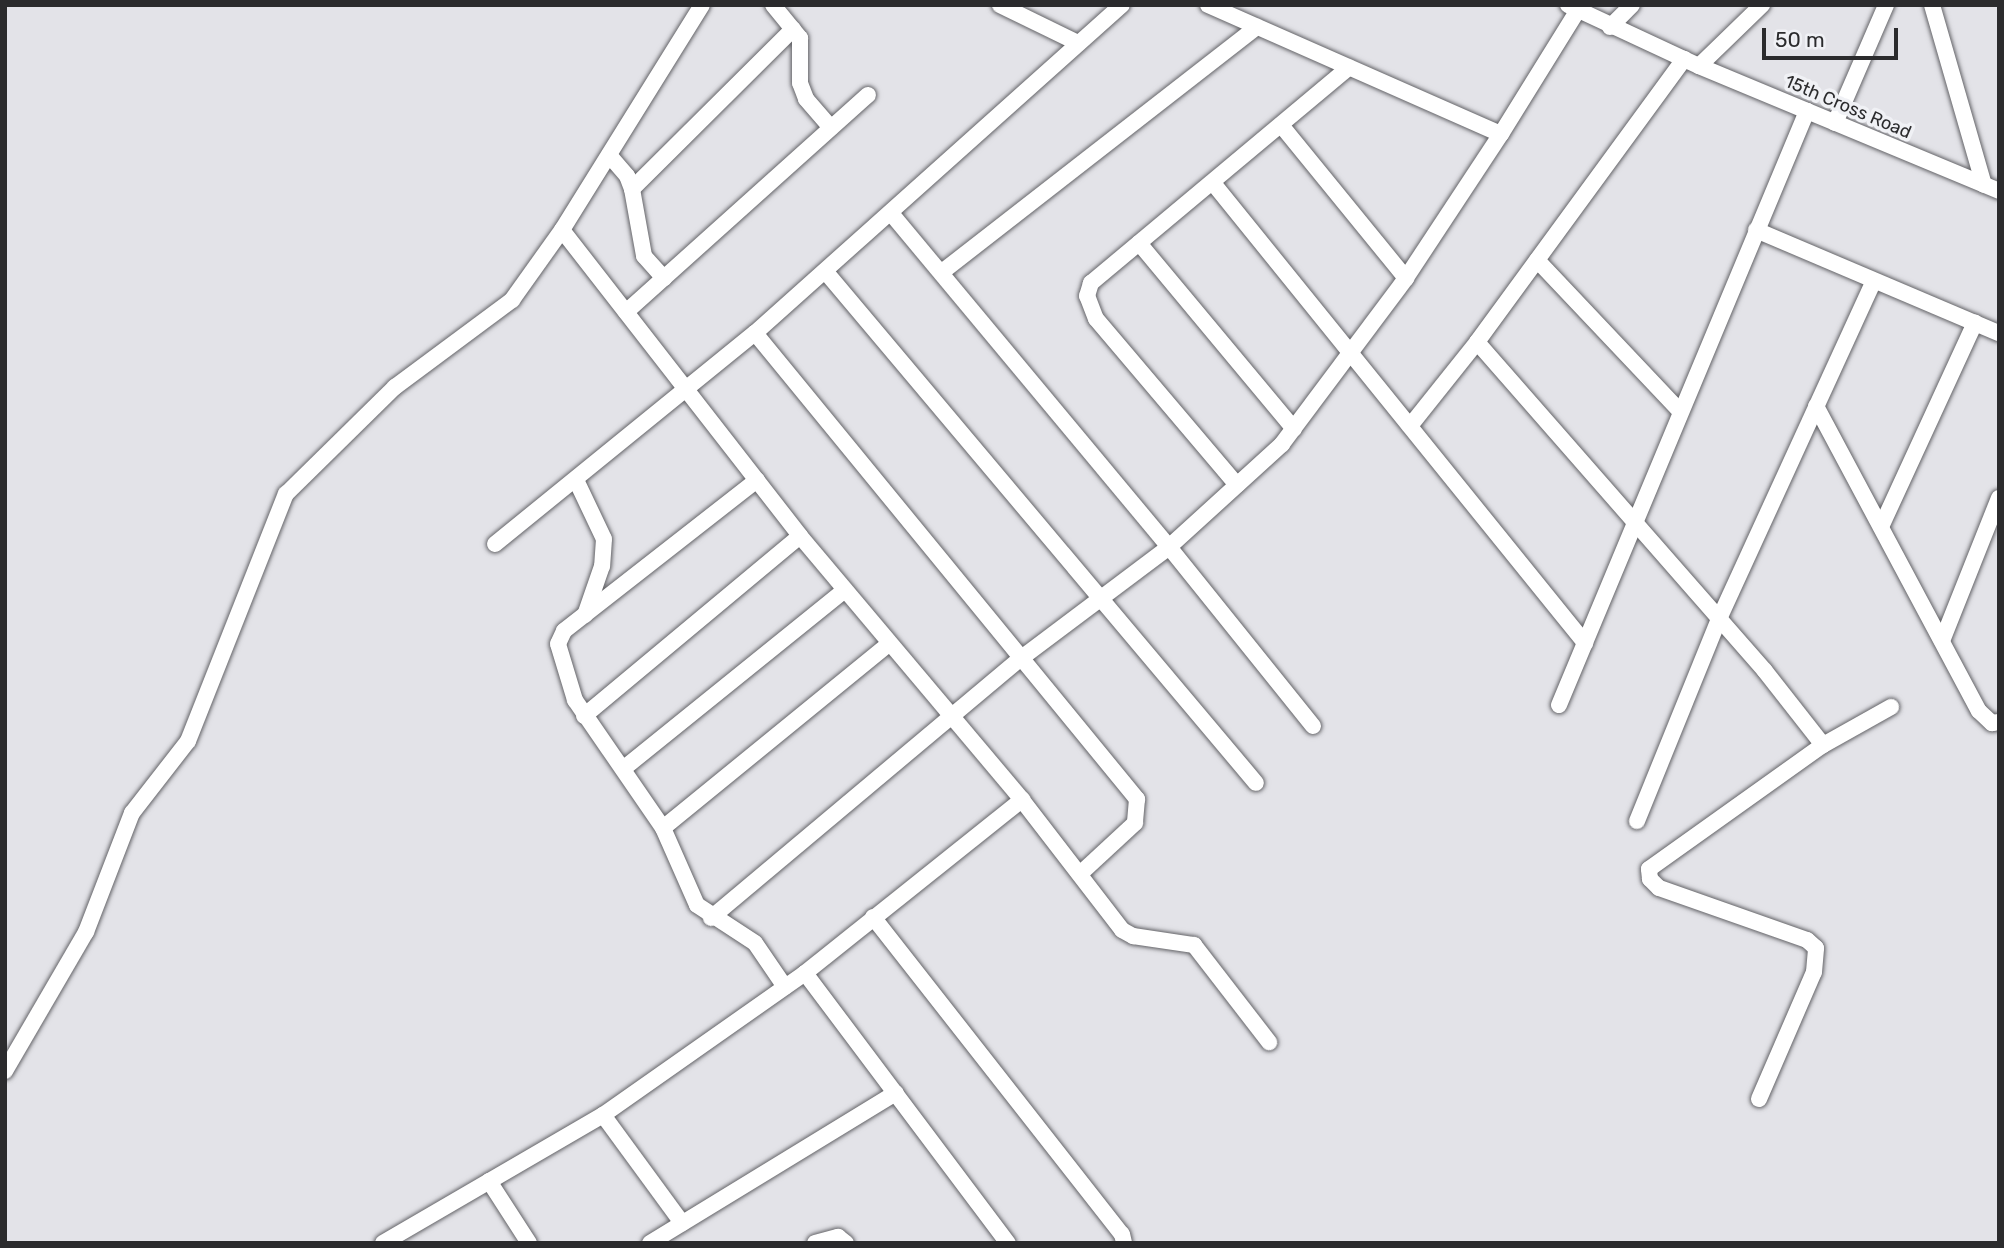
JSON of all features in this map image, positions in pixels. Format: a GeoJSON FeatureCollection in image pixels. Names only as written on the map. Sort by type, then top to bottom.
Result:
{"type":"FeatureCollection","features":[{"type":"Feature","properties":{"kind":"street"},"geometry":{"type":"LineString","coordinates":[[5,1071],[86,932],[132,813],[188,741],[286,494],[395,387],[512,300],[562,230],[702,5]]}},
{"type":"Feature","properties":{"kind":"street"},"geometry":{"type":"LineString","coordinates":[[773,5],[793,29],[803,51],[800,83],[806,99],[831,128]]}},
{"type":"Feature","properties":{"kind":"street"},"geometry":{"type":"LineString","coordinates":[[1000,5],[1078,43]]}},
{"type":"Feature","properties":{"kind":"street"},"geometry":{"type":"LineString","coordinates":[[495,544],[687,391],[755,333],[892,214],[1122,5]]}},
{"type":"Feature","properties":{"kind":"street"},"geometry":{"type":"LineString","coordinates":[[1208,5],[1501,134]]}},
{"type":"Feature","properties":{"kind":"street"},"geometry":{"type":"LineString","coordinates":[[1610,27],[1632,5]]}},
{"type":"Feature","properties":{"kind":"street"},"geometry":{"type":"LineString","coordinates":[[1699,66],[1762,5]]}},
{"type":"Feature","properties":{"kind":"street"},"geometry":{"type":"LineString","coordinates":[[1835,122],[1886,5]]}},
{"type":"Feature","properties":{"kind":"street"},"geometry":{"type":"LineString","coordinates":[[1932,5],[1992,188]]}},
{"type":"Feature","properties":{"kind":"street"},"geometry":{"type":"LineString","coordinates":[[711,918],[952,720],[1020,659],[1169,547],[1294,429],[1406,278],[1501,134],[1573,8]]}},
{"type":"Feature","properties":{"kind":"street","name":"15th Cross Road"},"geometry":{"type":"LineString","coordinates":[[1573,8],[1699,66],[1992,188]]}},
{"type":"Feature","properties":{"kind":"street"},"geometry":{"type":"LineString","coordinates":[[942,272],[1257,27]]}},
{"type":"Feature","properties":{"kind":"street"},"geometry":{"type":"LineString","coordinates":[[632,190],[793,29]]}},
{"type":"Feature","properties":{"kind":"street"},"geometry":{"type":"LineString","coordinates":[[1409,426],[1477,342],[1684,59]]}},
{"type":"Feature","properties":{"kind":"street"},"geometry":{"type":"LineString","coordinates":[[1237,485],[1088,308],[1091,282],[1349,67]]}},
{"type":"Feature","properties":{"kind":"street"},"geometry":{"type":"LineString","coordinates":[[626,312],[868,94]]}},
{"type":"Feature","properties":{"kind":"street"},"geometry":{"type":"LineString","coordinates":[[1559,705],[1633,521],[1807,111]]}},
{"type":"Feature","properties":{"kind":"street"},"geometry":{"type":"LineString","coordinates":[[1281,125],[1406,278]]}},
{"type":"Feature","properties":{"kind":"street"},"geometry":{"type":"LineString","coordinates":[[608,155],[627,176],[632,190],[639,241],[644,256],[664,278]]}},
{"type":"Feature","properties":{"kind":"street"},"geometry":{"type":"LineString","coordinates":[[1213,183],[1585,643]]}},
{"type":"Feature","properties":{"kind":"street"},"geometry":{"type":"LineString","coordinates":[[892,214],[1169,547],[1313,726]]}},
{"type":"Feature","properties":{"kind":"street"},"geometry":{"type":"LineString","coordinates":[[562,230],[800,536],[1022,800],[1122,930],[1133,936],[1194,945],[1269,1042]]}},
{"type":"Feature","properties":{"kind":"street"},"geometry":{"type":"LineString","coordinates":[[1756,230],[1999,333]]}},
{"type":"Feature","properties":{"kind":"street"},"geometry":{"type":"LineString","coordinates":[[1139,243],[1294,429]]}},
{"type":"Feature","properties":{"kind":"street"},"geometry":{"type":"LineString","coordinates":[[1537,261],[1680,411]]}},
{"type":"Feature","properties":{"kind":"street"},"geometry":{"type":"LineString","coordinates":[[825,271],[1256,783]]}},
{"type":"Feature","properties":{"kind":"street"},"geometry":{"type":"LineString","coordinates":[[1637,821],[1719,619],[1874,281]]}},
{"type":"Feature","properties":{"kind":"street"},"geometry":{"type":"LineString","coordinates":[[1881,527],[1975,323]]}},
{"type":"Feature","properties":{"kind":"street"},"geometry":{"type":"LineString","coordinates":[[755,333],[1137,799],[1135,823],[1080,874]]}},
{"type":"Feature","properties":{"kind":"street"},"geometry":{"type":"LineString","coordinates":[[1477,342],[1719,619],[1823,745]]}},
{"type":"Feature","properties":{"kind":"street"},"geometry":{"type":"LineString","coordinates":[[1816,406],[1979,711],[1992,723],[1999,722]]}},
{"type":"Feature","properties":{"kind":"street"},"geometry":{"type":"LineString","coordinates":[[576,480],[604,539],[603,566],[585,615]]}},
{"type":"Feature","properties":{"kind":"street"},"geometry":{"type":"LineString","coordinates":[[757,480],[564,631],[558,643],[575,701],[663,828],[697,905],[711,918],[755,943],[785,987]]}},
{"type":"Feature","properties":{"kind":"street"},"geometry":{"type":"LineString","coordinates":[[1941,641],[1999,498]]}},
{"type":"Feature","properties":{"kind":"street"},"geometry":{"type":"LineString","coordinates":[[584,716],[800,536]]}},
{"type":"Feature","properties":{"kind":"street"},"geometry":{"type":"LineString","coordinates":[[623,769],[845,590]]}},
{"type":"Feature","properties":{"kind":"street"},"geometry":{"type":"LineString","coordinates":[[663,828],[889,643]]}},
{"type":"Feature","properties":{"kind":"street"},"geometry":{"type":"LineString","coordinates":[[1759,1099],[1814,972],[1815,948],[1807,940],[1659,888],[1650,879],[1649,869],[1823,745],[1891,707]]}},
{"type":"Feature","properties":{"kind":"street"},"geometry":{"type":"LineString","coordinates":[[383,1243],[603,1115],[805,973],[1022,800]]}},
{"type":"Feature","properties":{"kind":"street"},"geometry":{"type":"LineString","coordinates":[[873,917],[1122,1234],[1124,1243]]}},
{"type":"Feature","properties":{"kind":"street"},"geometry":{"type":"LineString","coordinates":[[805,973],[1008,1243]]}},
{"type":"Feature","properties":{"kind":"street"},"geometry":{"type":"LineString","coordinates":[[650,1243],[896,1093]]}},
{"type":"Feature","properties":{"kind":"street"},"geometry":{"type":"LineString","coordinates":[[603,1115],[682,1223]]}},
{"type":"Feature","properties":{"kind":"street"},"geometry":{"type":"LineString","coordinates":[[489,1181],[529,1243]]}},
{"type":"Feature","properties":{"kind":"street"},"geometry":{"type":"LineString","coordinates":[[815,1243],[838,1237],[846,1243]]}}]}
